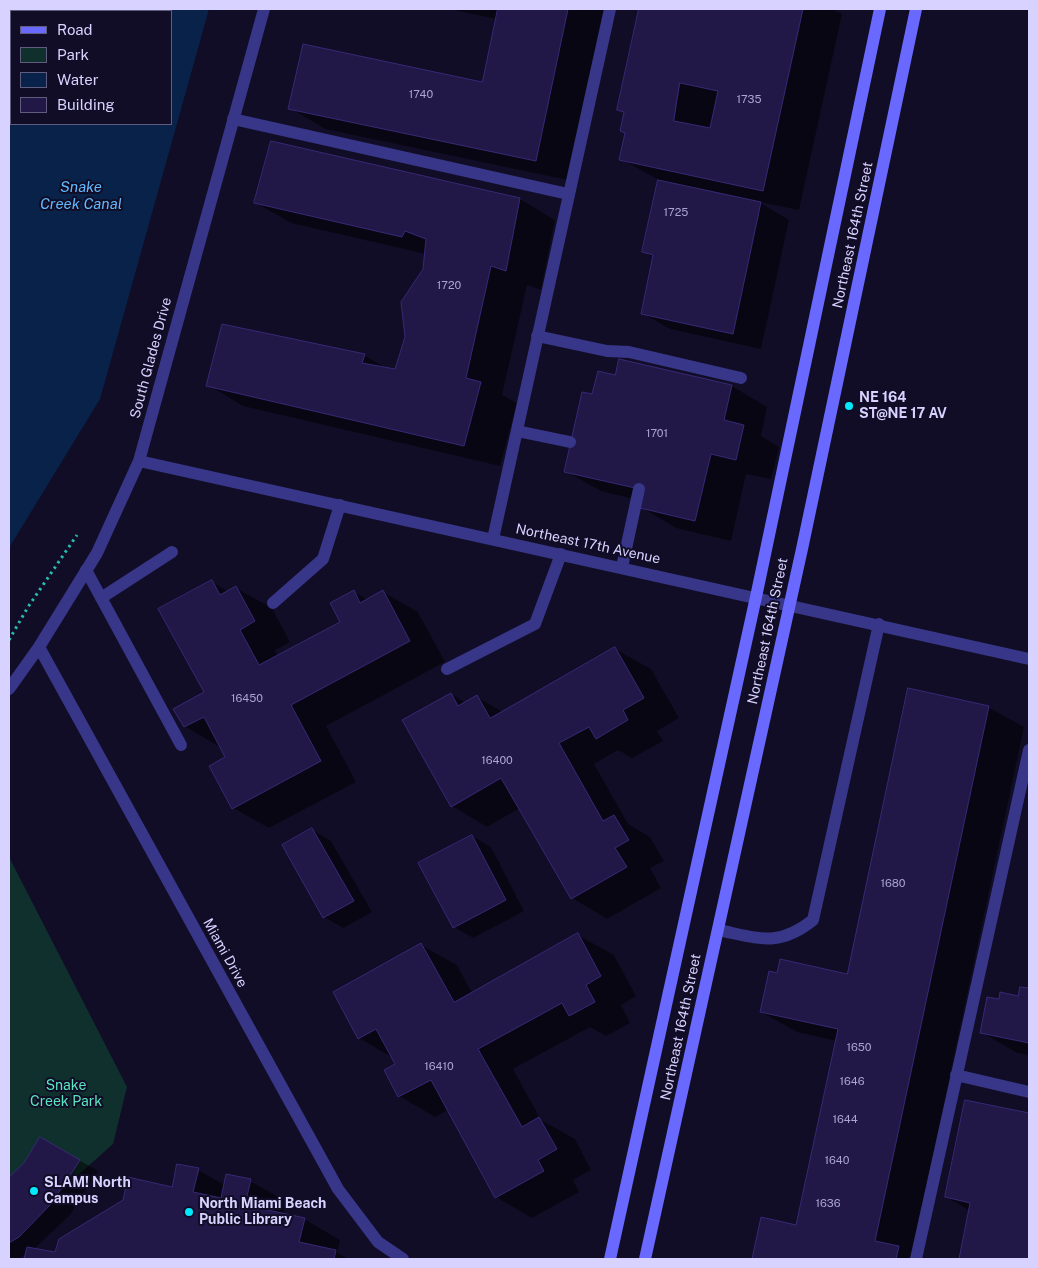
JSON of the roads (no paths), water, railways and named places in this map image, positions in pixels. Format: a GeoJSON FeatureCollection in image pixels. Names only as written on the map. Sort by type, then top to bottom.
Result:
{"type":"FeatureCollection","features":[{"type":"Feature","properties":{"kind":"street","name":"South Glades Drive"},"geometry":{"type":"LineString","coordinates":[[9,689],[39,647],[97,552],[139,461],[264,9]]}},
{"type":"Feature","properties":{"kind":"street"},"geometry":{"type":"LineString","coordinates":[[493,538],[610,9]]}},
{"type":"Feature","properties":{"kind":"street","name":"Northeast 164th Street"},"geometry":{"type":"LineString","coordinates":[[610,1259],[756,597],[880,9]]}},
{"type":"Feature","properties":{"kind":"street","name":"Northeast 164th Street"},"geometry":{"type":"LineString","coordinates":[[645,1259],[790,604],[916,9]]}},
{"type":"Feature","properties":{"kind":"street"},"geometry":{"type":"LineString","coordinates":[[233,119],[568,194]]}},
{"type":"Feature","properties":{"kind":"street"},"geometry":{"type":"LineString","coordinates":[[537,336],[607,351],[629,352],[668,365],[741,378]]}},
{"type":"Feature","properties":{"kind":"street"},"geometry":{"type":"LineString","coordinates":[[517,431],[570,442]]}},
{"type":"Feature","properties":{"kind":"street","name":"Northeast 17th Avenue"},"geometry":{"type":"LineString","coordinates":[[139,461],[790,604],[1029,659]]}},
{"type":"Feature","properties":{"kind":"street"},"geometry":{"type":"LineString","coordinates":[[622,567],[638,488]]}},
{"type":"Feature","properties":{"kind":"street"},"geometry":{"type":"LineString","coordinates":[[273,603],[323,559],[340,505]]}},
{"type":"Feature","properties":{"kind":"street"},"geometry":{"type":"LineString","coordinates":[[101,598],[172,552]]}},
{"type":"Feature","properties":{"kind":"street"},"geometry":{"type":"LineString","coordinates":[[447,669],[535,624],[561,554]]}},
{"type":"Feature","properties":{"kind":"street"},"geometry":{"type":"LineString","coordinates":[[86,570],[180,745]]}},
{"type":"Feature","properties":{"kind":"street"},"geometry":{"type":"LineString","coordinates":[[718,930],[757,938],[777,939],[796,934],[813,920],[878,624]]}},
{"type":"Feature","properties":{"kind":"street","name":"Miami Drive"},"geometry":{"type":"LineString","coordinates":[[39,647],[338,1189],[378,1242],[403,1259]]}},
{"type":"Feature","properties":{"kind":"street"},"geometry":{"type":"LineString","coordinates":[[916,1259],[1029,750]]}},
{"type":"Feature","properties":{"kind":"street"},"geometry":{"type":"LineString","coordinates":[[956,1075],[1029,1092]]}},
{"type":"Feature","properties":{"kind":"water","name":"Snake Creek Canal"},"geometry":{"type":"Polygon","coordinates":[[[9,9],[209,9],[100,399],[9,548],[9,9]]]}},
{"type":"Feature","properties":{"kind":"place","name":"NE 164 ST@NE 17 AV"},"geometry":{"type":"Point","coordinates":[849,406]}},
{"type":"Feature","properties":{"kind":"place","name":"SLAM! North Campus"},"geometry":{"type":"Point","coordinates":[34,1191]}},
{"type":"Feature","properties":{"kind":"place","name":"North Miami Beach Public Library"},"geometry":{"type":"Point","coordinates":[189,1212]}},
{"type":"Feature","properties":{"kind":"park label","name":"Snake Creek Park"},"geometry":{"type":"Point","coordinates":[66,1094]}}]}
